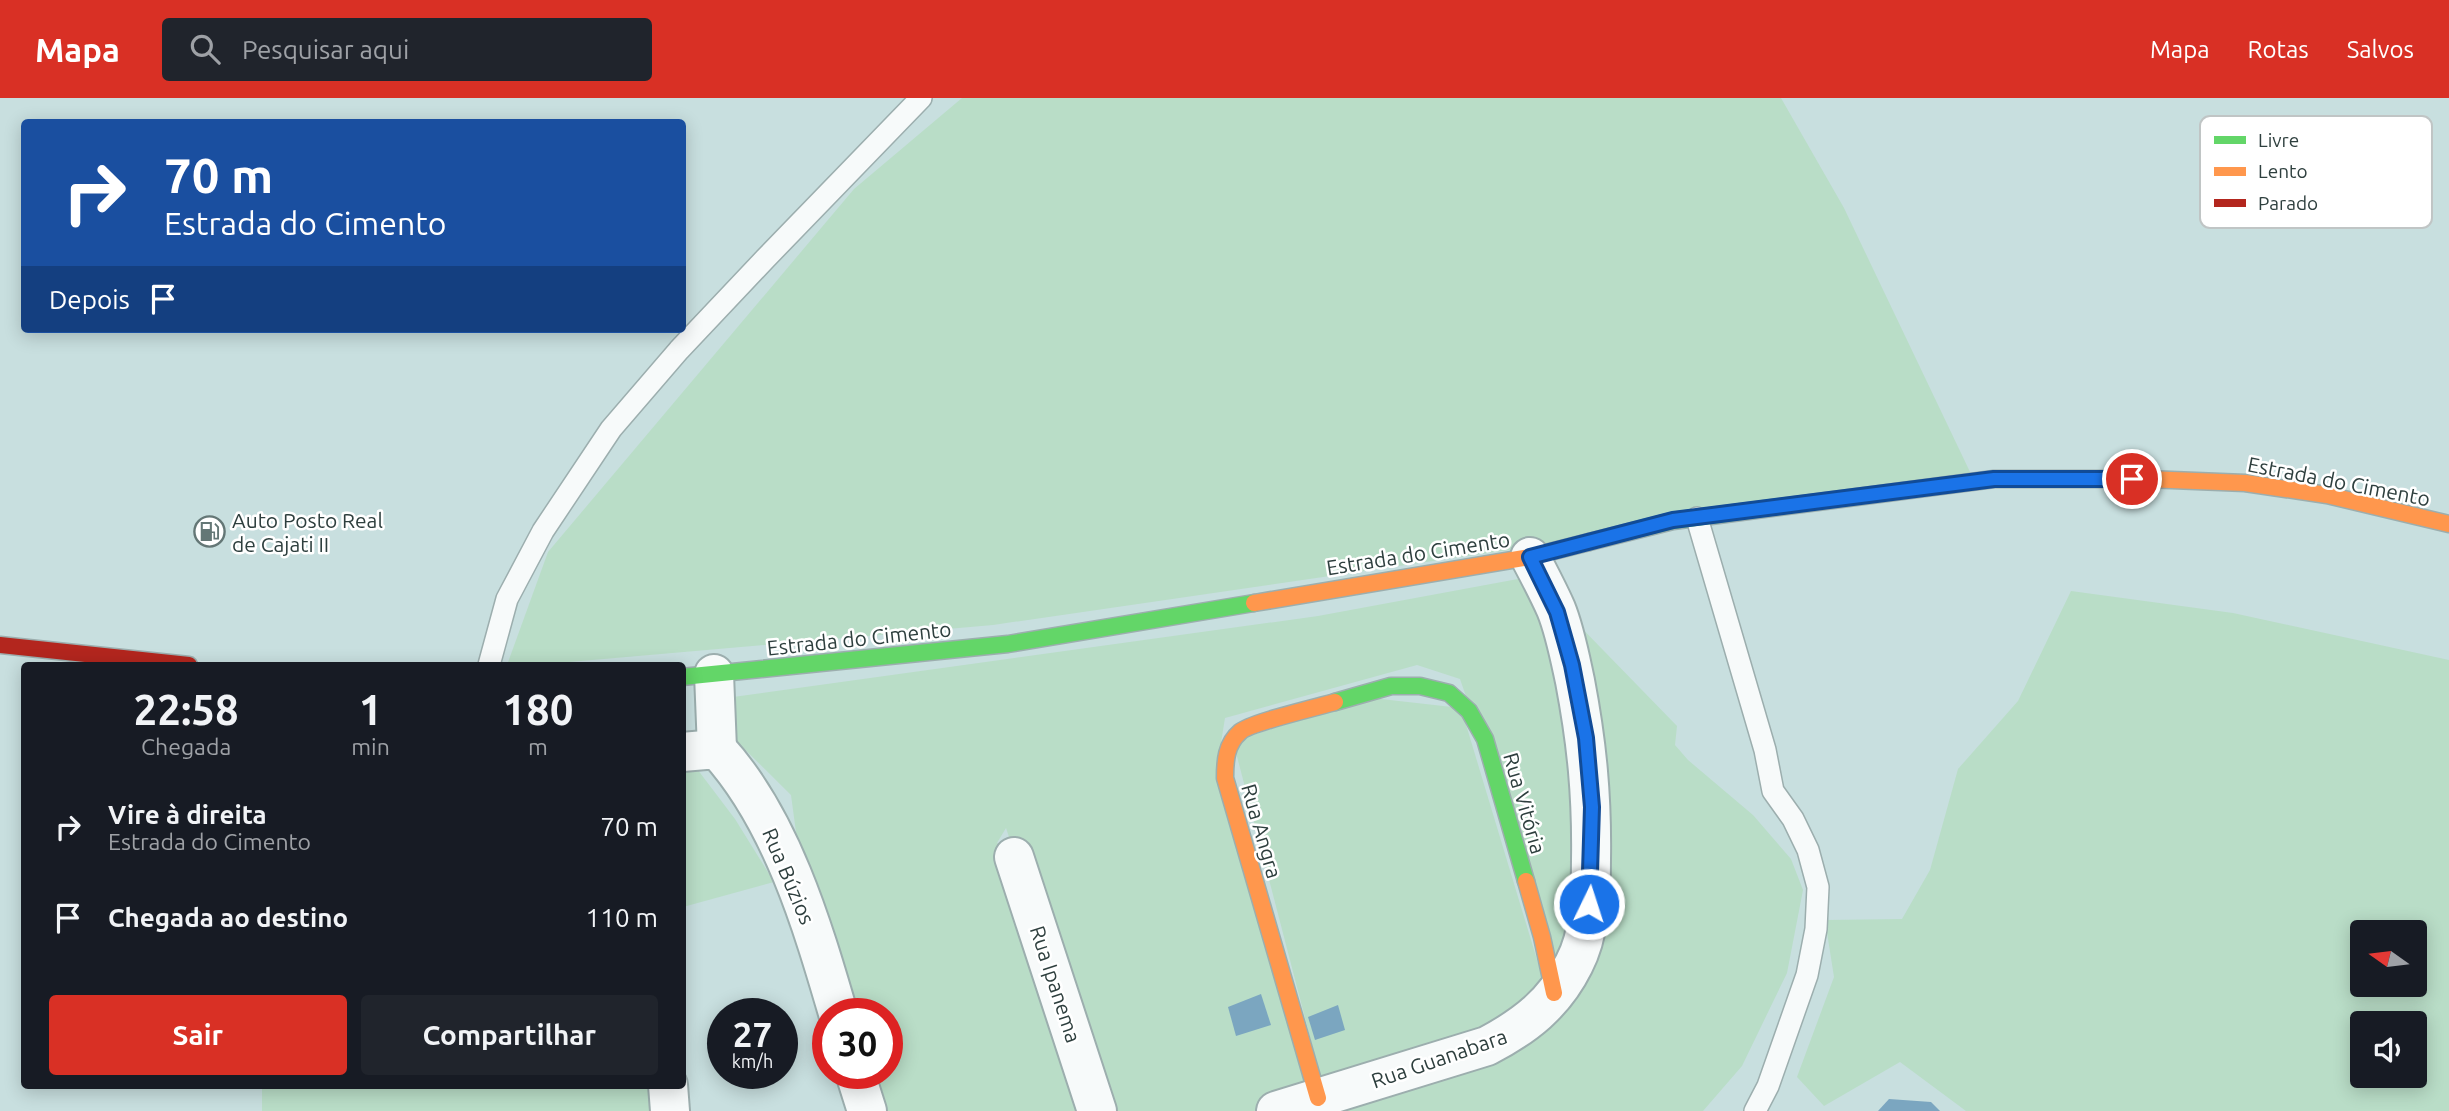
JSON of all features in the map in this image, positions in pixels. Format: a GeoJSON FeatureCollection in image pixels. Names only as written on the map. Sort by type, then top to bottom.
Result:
{"type":"FeatureCollection","features":[{"type":"Feature","properties":{"kind":"street","name":"Estrada do Cimento"},"geometry":{"type":"LineString","coordinates":[[698,676],[1008,643],[1530,557],[1673,520],[1994,479],[2159,479],[2245,483],[2327,495],[2449,524]]}},
{"type":"Feature","properties":{"kind":"street","name":"Rua Guanabara"},"geometry":{"type":"LineString","coordinates":[[1276,1111],[1487,1046],[1516,1031],[1538,1015],[1575,964],[1586,928],[1591,881],[1592,807],[1586,738],[1572,665],[1557,612],[1530,557]]}},
{"type":"Feature","properties":{"kind":"street"},"geometry":{"type":"LineString","coordinates":[[0,645],[161,662]]}},
{"type":"Feature","properties":{"kind":"street","name":"Rua Búzios"},"geometry":{"type":"LineString","coordinates":[[698,676],[700,751],[729,763],[759,806],[783,856],[819,949],[834,998]]}},
{"type":"Feature","properties":{"kind":"street","name":"Rua Vitória"},"geometry":{"type":"LineString","coordinates":[[1391,686],[1420,685],[1449,693],[1469,711],[1485,740],[1542,937],[1554,993]]}},
{"type":"Feature","properties":{"kind":"street","name":"Rua Angra"},"geometry":{"type":"LineString","coordinates":[[1318,1098],[1224,778],[1225,755],[1230,741],[1242,729],[1391,686]]}},
{"type":"Feature","properties":{"kind":"street","name":"Rua Ipanema"},"geometry":{"type":"LineString","coordinates":[[1014,857],[1097,1111]]}},
{"type":"Feature","properties":{"kind":"street"},"geometry":{"type":"LineString","coordinates":[[668,1089],[670,1111]]}},
{"type":"Feature","properties":{"kind":"street"},"geometry":{"type":"LineString","coordinates":[[860,1089],[867,1111]]}},
{"type":"Feature","properties":{"kind":"lane"},"geometry":{"type":"LineString","coordinates":[[490,662],[507,599],[543,531],[611,429],[736,289],[921,98]]}},
{"type":"Feature","properties":{"kind":"lane"},"geometry":{"type":"LineString","coordinates":[[1697,518],[1765,750],[1773,791],[1793,819],[1808,850],[1818,887],[1816,929],[1807,975],[1768,1086],[1755,1111]]}},
{"type":"Feature","properties":{"kind":"green space"},"geometry":{"type":"Polygon","coordinates":[[[962,98],[1781,98],[1844,208],[1971,474],[1522,548],[993,625],[569,662],[508,662],[548,552],[854,189],[962,98]]]}},
{"type":"Feature","properties":{"kind":"green space"},"geometry":{"type":"Polygon","coordinates":[[[1529,577],[1571,731],[1577,921],[1557,959],[1460,679],[1417,665],[1225,718],[1216,774],[1311,1094],[1254,1111],[1102,1111],[1006,828],[997,843],[1009,849],[1094,1111],[872,1111],[866,1089],[903,1089],[903,998],[840,998],[798,847],[791,795],[697,702],[1318,616],[1529,577]]]}},
{"type":"Feature","properties":{"kind":"green space"},"geometry":{"type":"Polygon","coordinates":[[[2071,591],[2233,613],[2449,660],[2449,1111],[1966,1111],[1900,1062],[1824,1106],[1797,1077],[1834,977],[1825,920],[1902,919],[1930,870],[1958,769],[2018,701],[2071,591]]]}},
{"type":"Feature","properties":{"kind":"green space"},"geometry":{"type":"Polygon","coordinates":[[[1567,613],[1677,726],[1675,745],[1688,760],[1753,815],[1791,859],[1803,890],[1787,973],[1742,1066],[1703,1111],[1300,1111],[1488,1053],[1593,940],[1567,613]]]}},
{"type":"Feature","properties":{"kind":"green space"},"geometry":{"type":"Polygon","coordinates":[[[1372,698],[1461,708],[1547,993],[1526,1015],[1323,1087],[1233,741],[1372,698]]]}},
{"type":"Feature","properties":{"kind":"green space"},"geometry":{"type":"Polygon","coordinates":[[[686,754],[735,819],[774,882],[686,906],[686,754]]]}},
{"type":"Feature","properties":{"kind":"green space"},"geometry":{"type":"Polygon","coordinates":[[[262,1089],[649,1089],[650,1111],[262,1111],[262,1089]]]}},
{"type":"Feature","properties":{"kind":"water"},"geometry":{"type":"Polygon","coordinates":[[[1261,994],[1271,1025],[1236,1036],[1228,1007],[1261,994]]]}},
{"type":"Feature","properties":{"kind":"water"},"geometry":{"type":"Polygon","coordinates":[[[1338,1005],[1345,1030],[1315,1040],[1308,1017],[1338,1005]]]}},
{"type":"Feature","properties":{"kind":"water"},"geometry":{"type":"Polygon","coordinates":[[[1889,1099],[1931,1102],[1940,1111],[1878,1111],[1889,1099]]]}},
{"type":"Feature","properties":{"kind":"traffic: fast"},"geometry":{"type":"LineString","coordinates":[[1589,542],[1673,521],[1994,479],[2147,479]]}},
{"type":"Feature","properties":{"kind":"traffic: fast"},"geometry":{"type":"LineString","coordinates":[[686,677],[1008,644],[1254,603]]}},
{"type":"Feature","properties":{"kind":"traffic: fast"},"geometry":{"type":"LineString","coordinates":[[1335,702],[1391,686],[1420,686],[1449,693],[1469,711],[1485,739],[1526,881]]}},
{"type":"Feature","properties":{"kind":"traffic: slow"},"geometry":{"type":"LineString","coordinates":[[2147,479],[2245,483],[2327,495],[2449,524]]}},
{"type":"Feature","properties":{"kind":"traffic: slow"},"geometry":{"type":"LineString","coordinates":[[1254,603],[1530,557],[1589,542]]}},
{"type":"Feature","properties":{"kind":"traffic: slow"},"geometry":{"type":"LineString","coordinates":[[1318,1098],[1225,772],[1229,747],[1235,737],[1246,728],[1335,702]]}},
{"type":"Feature","properties":{"kind":"traffic: slow"},"geometry":{"type":"LineString","coordinates":[[1526,881],[1554,993]]}},
{"type":"Feature","properties":{"kind":"traffic: jam"},"geometry":{"type":"LineString","coordinates":[[0,645],[161,662]]}},
{"type":"Feature","properties":{"kind":"place","name":"Auto Posto Real de Cajati II"},"geometry":{"type":"Point","coordinates":[209,532]}},
{"type":"Feature","properties":{"kind":"route"},"geometry":{"type":"LineString","coordinates":[[1589,904],[1592,807],[1586,738],[1572,665],[1557,612],[1530,557],[1673,520],[1994,479],[2132,479]]}}]}
